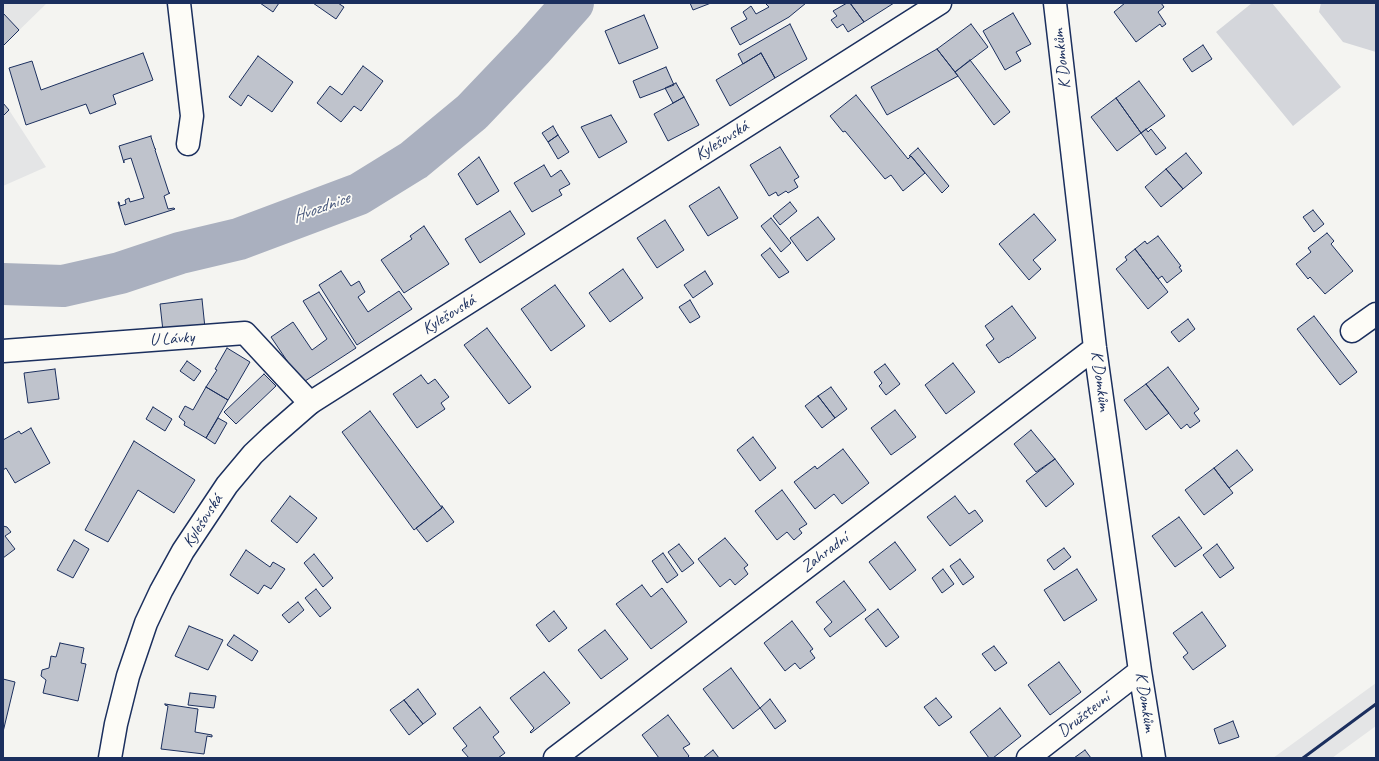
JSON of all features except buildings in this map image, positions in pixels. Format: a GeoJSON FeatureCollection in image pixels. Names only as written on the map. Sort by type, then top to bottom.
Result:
{"type":"FeatureCollection","features":[{"type":"Feature","properties":{"kind":"street"},"geometry":{"type":"LineString","coordinates":[[179,3],[192,116],[188,144]]}},
{"type":"Feature","properties":{"kind":"street","name":"Kylešovská"},"geometry":{"type":"LineString","coordinates":[[110,758],[116,724],[137,647],[146,623],[171,572],[197,528],[227,485],[270,437],[310,403],[940,3]]}},
{"type":"Feature","properties":{"kind":"street","name":"K Domkům"},"geometry":{"type":"LineString","coordinates":[[1055,3],[1095,348],[1140,671],[1154,758]]}},
{"type":"Feature","properties":{"kind":"street"},"geometry":{"type":"LineString","coordinates":[[1352,332],[1376,314]]}},
{"type":"Feature","properties":{"kind":"street","name":"U Lávky"},"geometry":{"type":"LineString","coordinates":[[3,351],[244,333],[310,403]]}},
{"type":"Feature","properties":{"kind":"street","name":"Zahradní"},"geometry":{"type":"LineString","coordinates":[[555,758],[1095,348]]}},
{"type":"Feature","properties":{"kind":"street","name":"Družstevní"},"geometry":{"type":"LineString","coordinates":[[1028,758],[1140,671]]}},
{"type":"Feature","properties":{"kind":"shaded area"},"geometry":{"type":"Polygon","coordinates":[[[3,3],[47,3],[3,46],[3,3]]]}},
{"type":"Feature","properties":{"kind":"shaded area"},"geometry":{"type":"Polygon","coordinates":[[[1252,3],[1272,3],[1341,87],[1293,126],[1216,32],[1252,3]]]}},
{"type":"Feature","properties":{"kind":"shaded area"},"geometry":{"type":"Polygon","coordinates":[[[1321,3],[1376,3],[1376,52],[1343,42],[1319,12],[1321,3]]]}},
{"type":"Feature","properties":{"kind":"shaded area"},"geometry":{"type":"Polygon","coordinates":[[[3,103],[46,167],[3,186],[3,103]]]}},
{"type":"Feature","properties":{"kind":"shaded area"},"geometry":{"type":"Polygon","coordinates":[[[1376,683],[1376,726],[1332,758],[1273,758],[1376,683]]]}},
{"type":"Feature","properties":{"kind":"waterway","name":"Hvozdnice"},"geometry":{"type":"LineString","coordinates":[[3,284],[63,286],[120,273],[180,253],[239,239],[359,194],[414,160],[472,112],[533,48],[573,3]]}},
{"type":"Feature","properties":{"kind":"railway"},"geometry":{"type":"LineString","coordinates":[[1303,758],[1376,704]]}}]}
